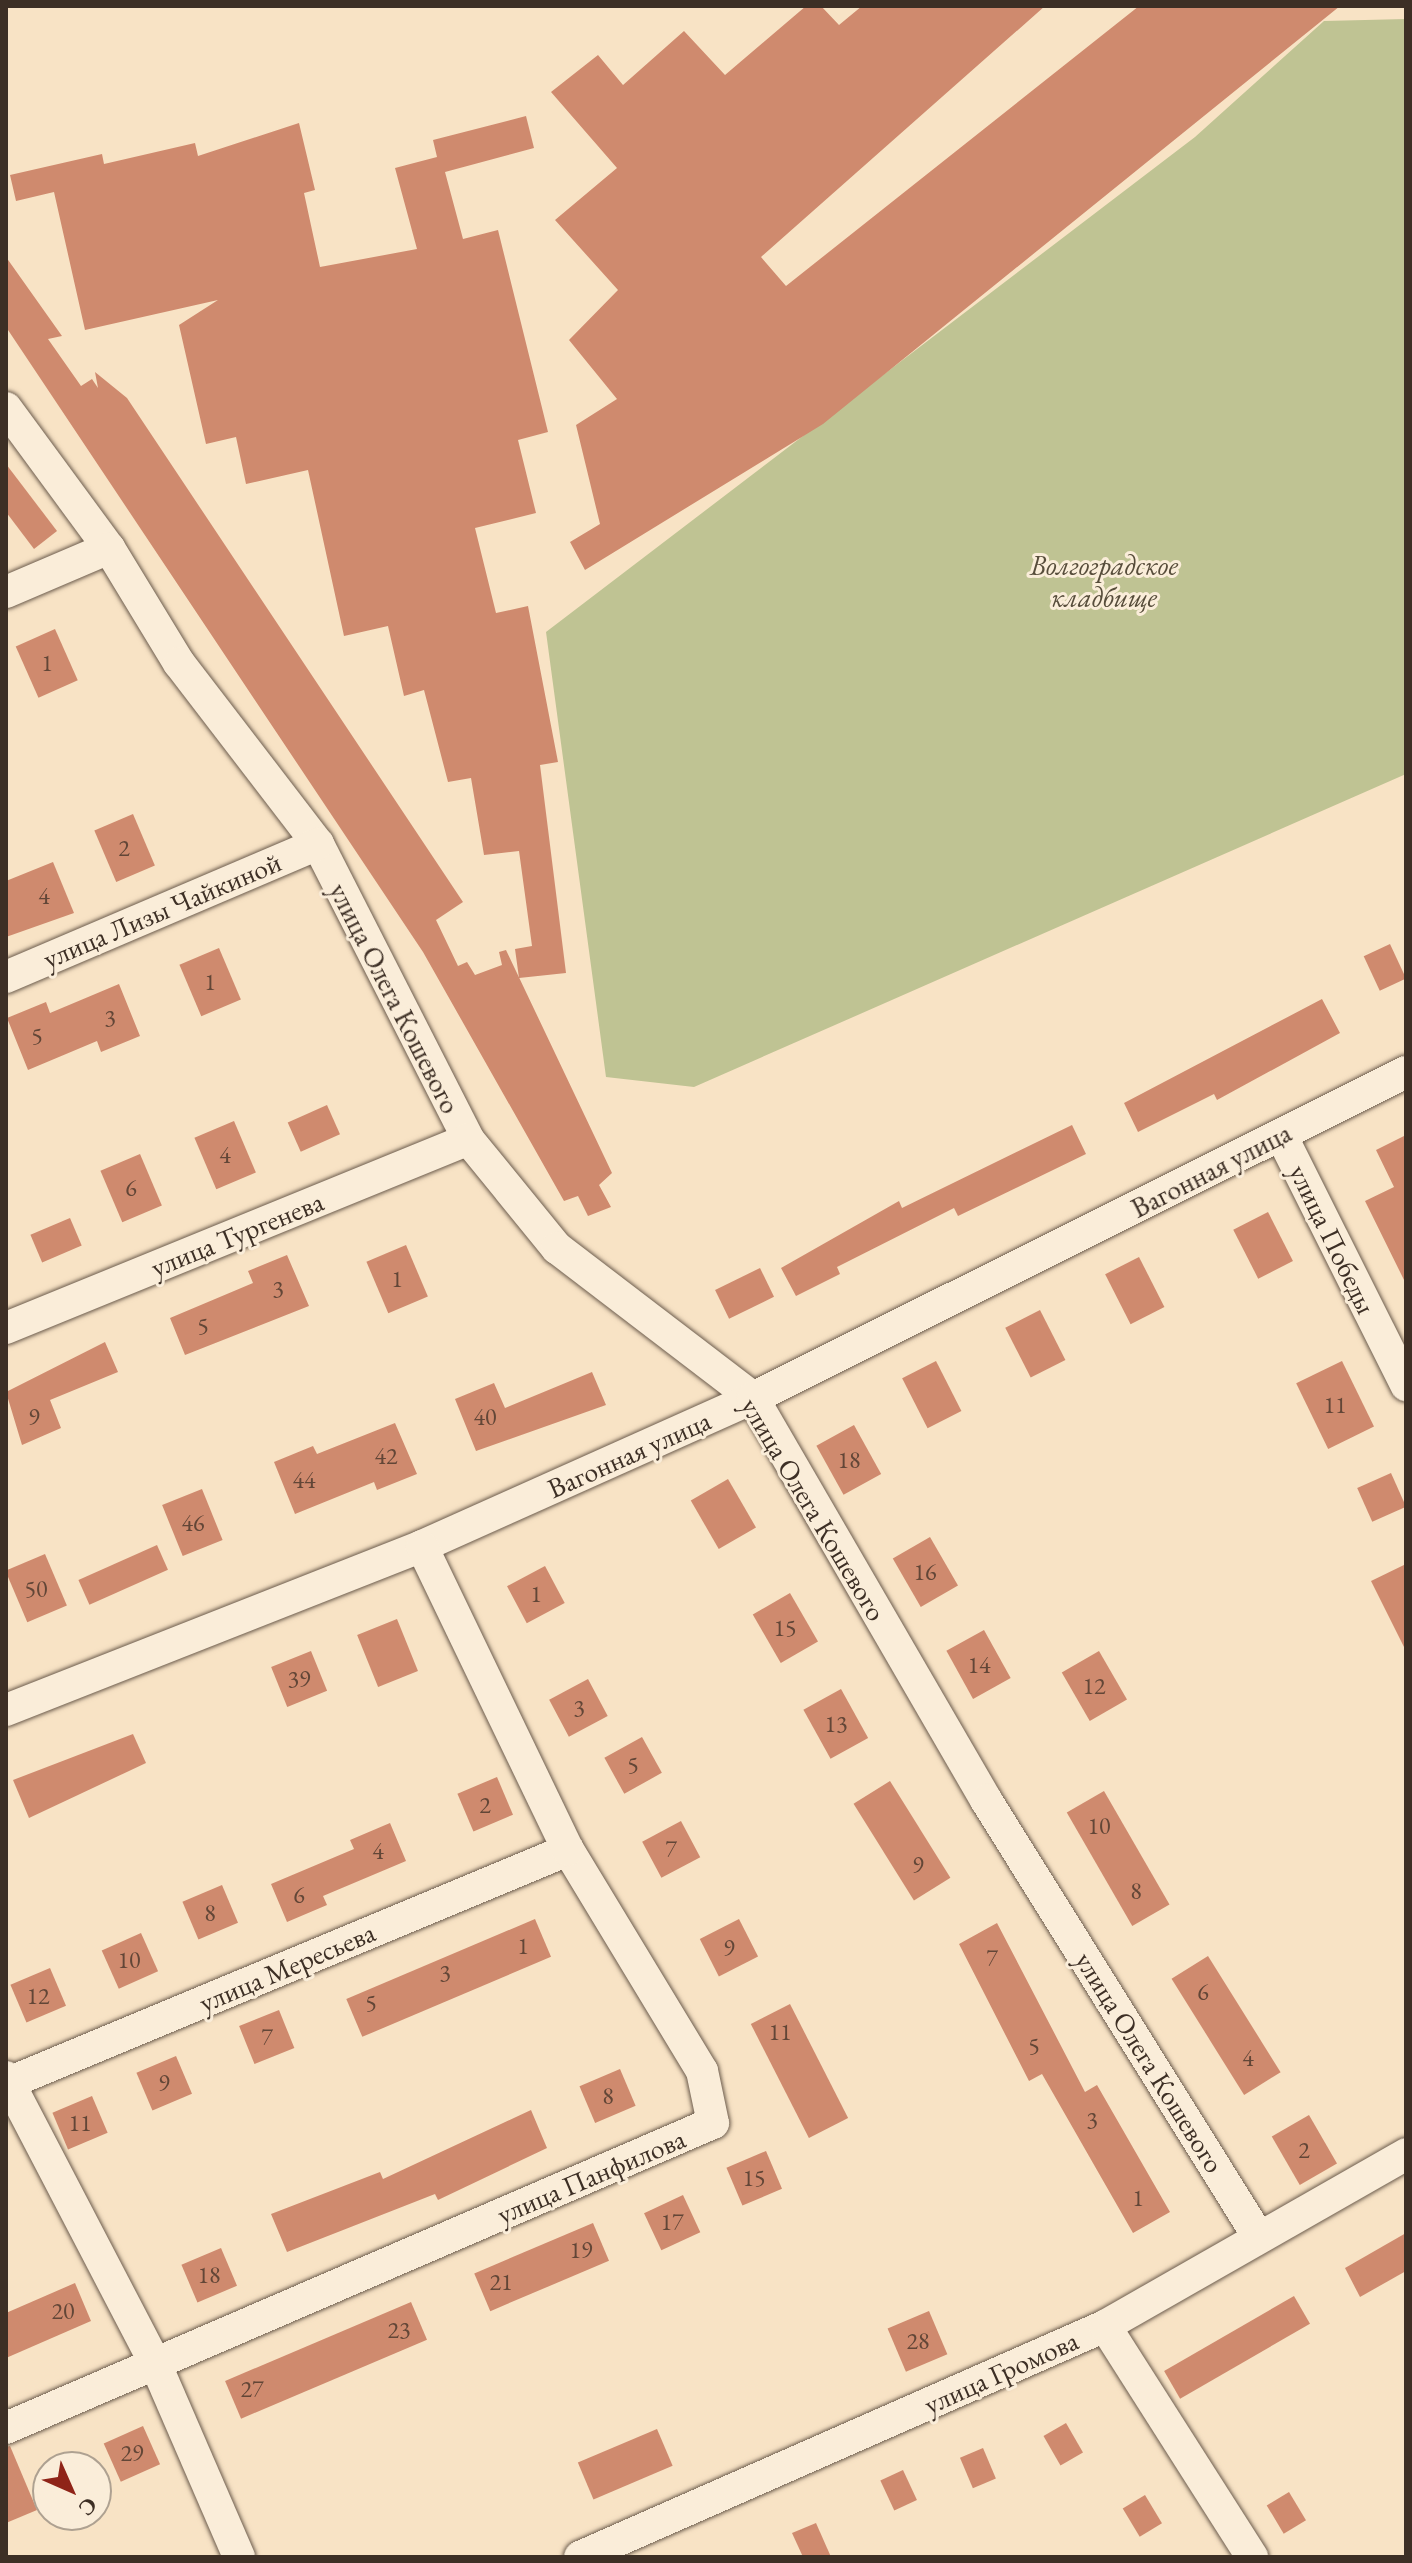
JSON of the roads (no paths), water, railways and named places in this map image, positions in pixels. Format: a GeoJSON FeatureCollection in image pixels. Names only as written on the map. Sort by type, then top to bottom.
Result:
{"type":"FeatureCollection","features":[{"type":"Feature","properties":{"kind":"street","name":"улица Олега Кошевого"},"geometry":{"type":"LineString","coordinates":[[6,408],[109,548],[179,663],[318,844],[468,1139],[557,1248],[753,1398],[986,1800],[1258,2236]]}},
{"type":"Feature","properties":{"kind":"street"},"geometry":{"type":"LineString","coordinates":[[6,592],[109,548]]}},
{"type":"Feature","properties":{"kind":"street","name":"улица Лизы Чайкиной"},"geometry":{"type":"LineString","coordinates":[[6,977],[318,844]]}},
{"type":"Feature","properties":{"kind":"street","name":"Вагонная улица"},"geometry":{"type":"LineString","coordinates":[[6,1710],[422,1546],[753,1398],[1406,1072]]}},
{"type":"Feature","properties":{"kind":"street","name":"улица Победы"},"geometry":{"type":"LineString","coordinates":[[1281,1135],[1406,1385]]}},
{"type":"Feature","properties":{"kind":"street","name":"улица Тургенева"},"geometry":{"type":"LineString","coordinates":[[6,1328],[468,1139]]}},
{"type":"Feature","properties":{"kind":"street","name":"улица Панфилова"},"geometry":{"type":"LineString","coordinates":[[6,2428],[713,2123],[702,2071],[568,1850],[422,1546]]}},
{"type":"Feature","properties":{"kind":"street","name":"улица Мересьева"},"geometry":{"type":"LineString","coordinates":[[7,2082],[568,1850]]}},
{"type":"Feature","properties":{"kind":"street"},"geometry":{"type":"LineString","coordinates":[[7,2082],[156,2365],[239,2557]]}},
{"type":"Feature","properties":{"kind":"street","name":"улица Громова"},"geometry":{"type":"LineString","coordinates":[[580,2557],[1105,2326],[1406,2154]]}},
{"type":"Feature","properties":{"kind":"street"},"geometry":{"type":"LineString","coordinates":[[1105,2326],[1252,2557]]}},
{"type":"Feature","properties":{"kind":"park label","name":"Волгоградское кладбище"},"geometry":{"type":"Point","coordinates":[1104,581]}}]}
